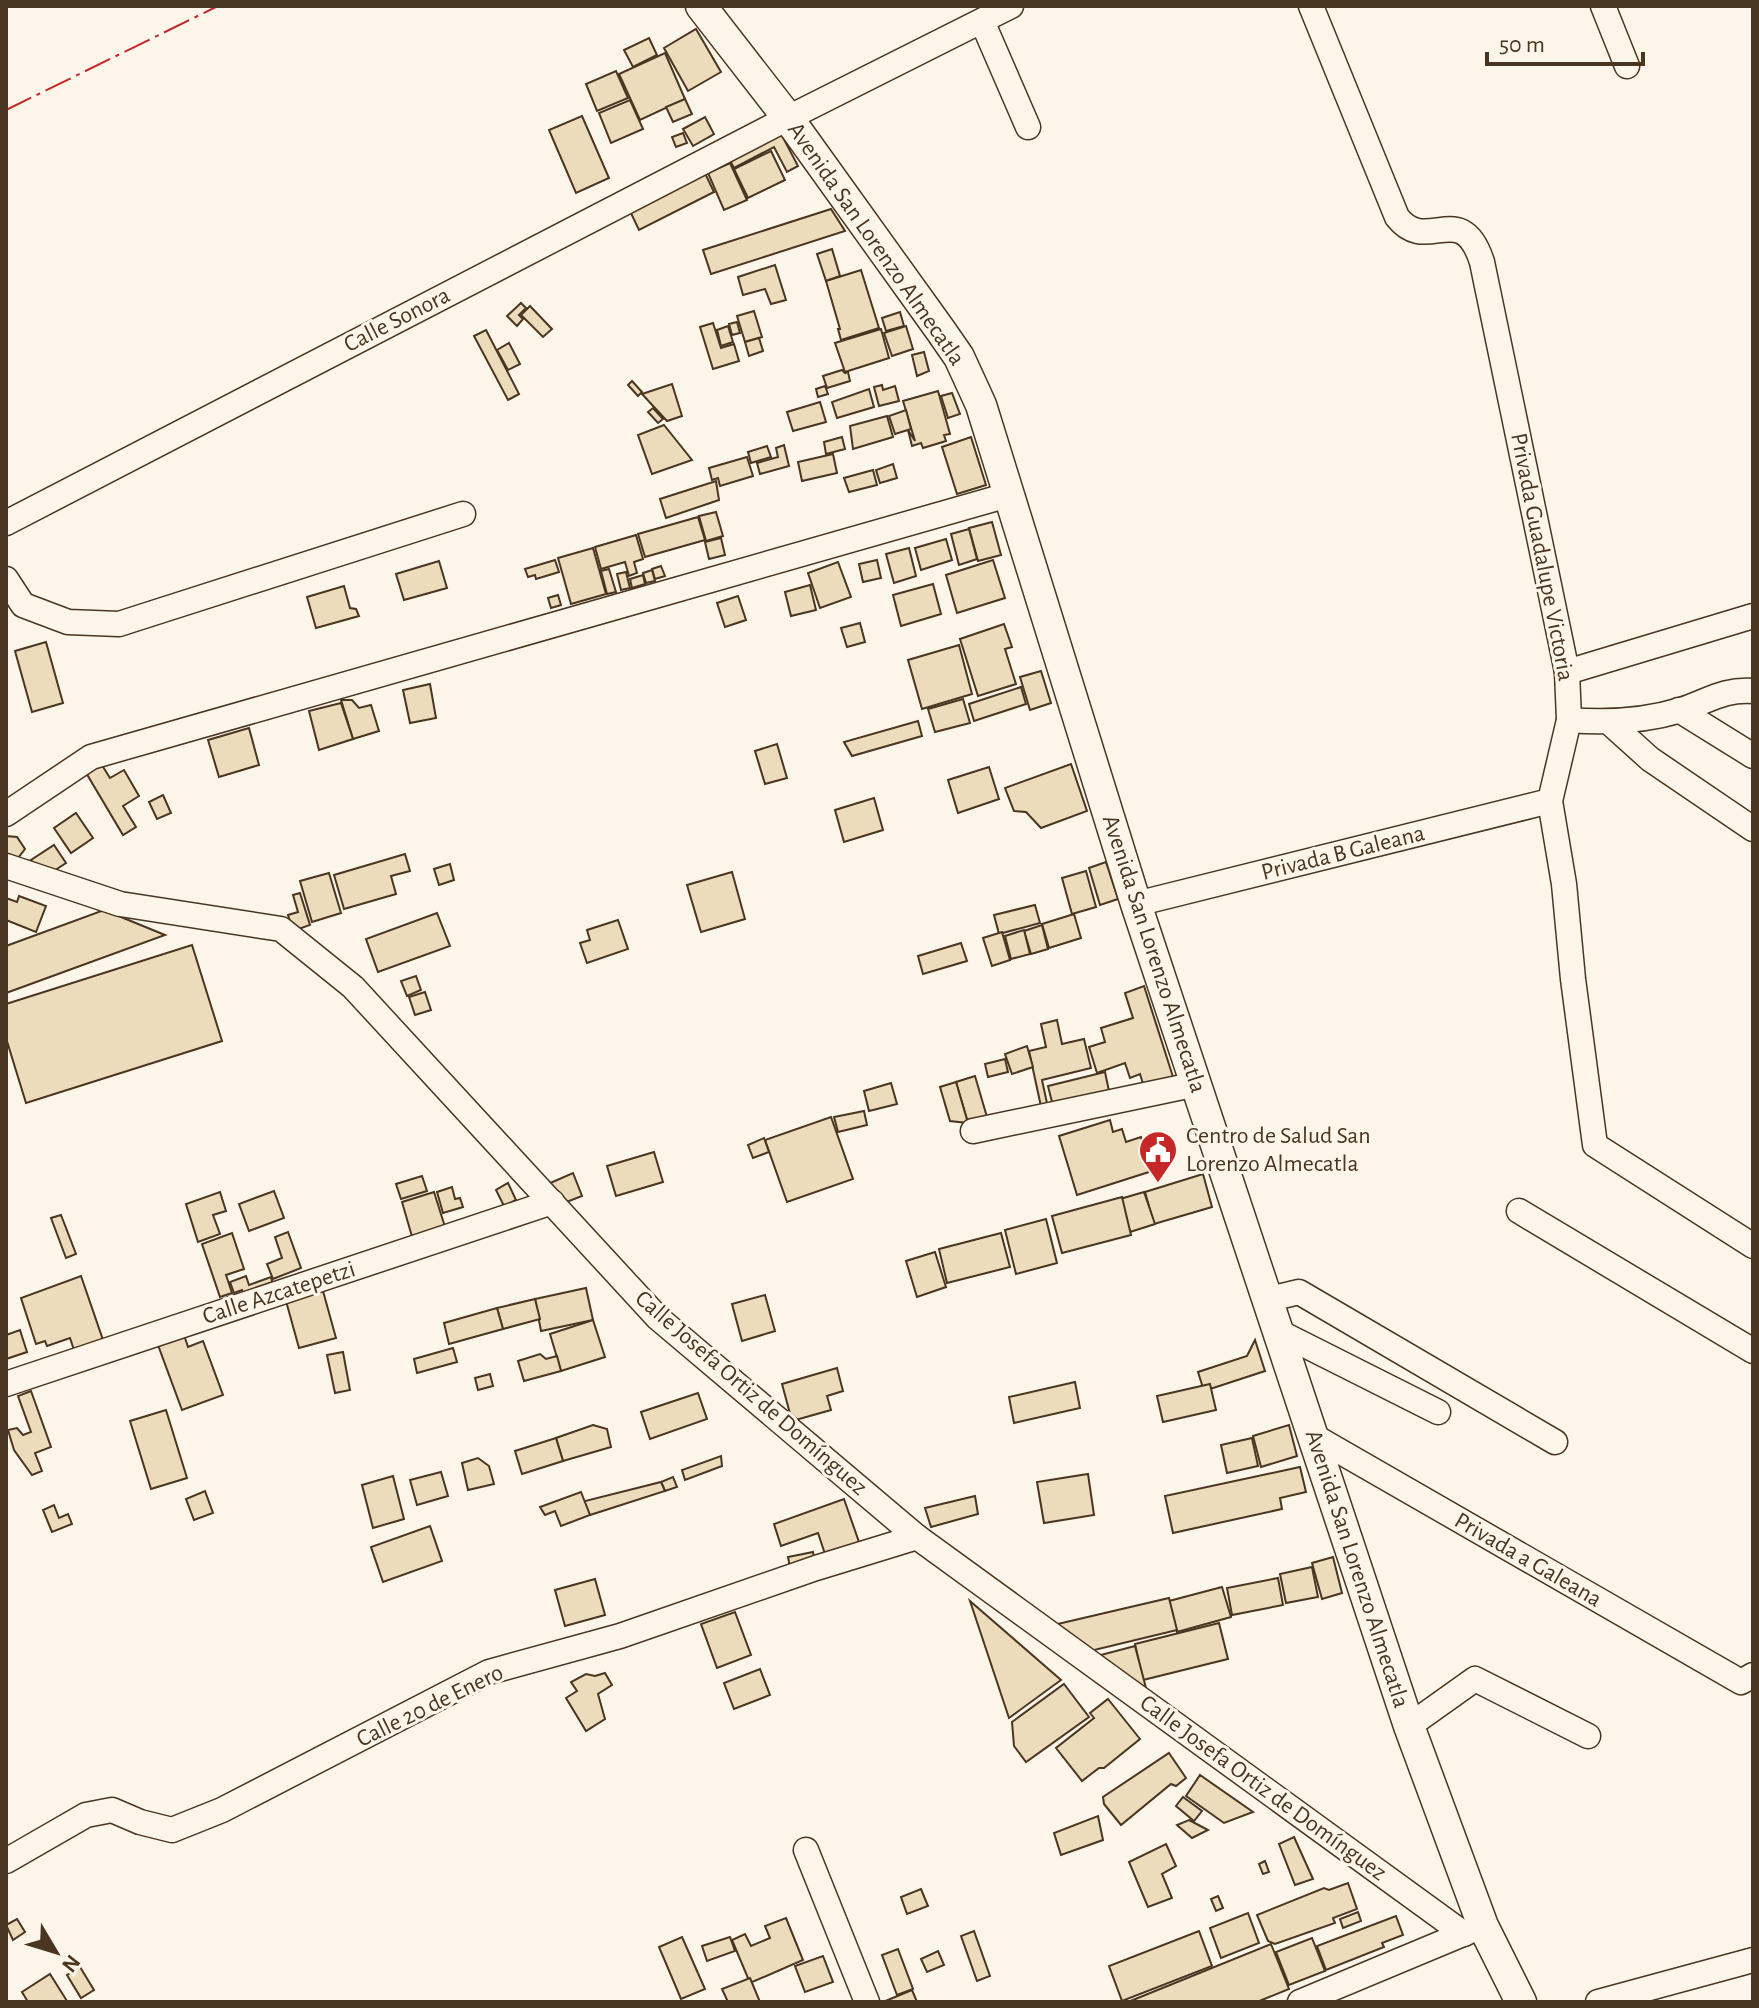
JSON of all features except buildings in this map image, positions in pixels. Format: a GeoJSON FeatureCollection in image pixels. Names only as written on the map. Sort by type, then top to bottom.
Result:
{"type":"FeatureCollection","features":[{"type":"Feature","properties":{"kind":"main road","name":"Avenida San Lorenzo Almecatla"},"geometry":{"type":"LineString","coordinates":[[701,6],[788,118],[959,357],[981,405],[1136,904],[1315,1437],[1473,1930],[1521,2002]]}},
{"type":"Feature","properties":{"kind":"street","name":"Calle Sonora"},"geometry":{"type":"LineString","coordinates":[[6,523],[788,118],[1011,6]]}},
{"type":"Feature","properties":{"kind":"street","name":"Privada Guadalupe Victoria"},"geometry":{"type":"LineString","coordinates":[[1311,6],[1397,217],[1405,227],[1416,231],[1450,229],[1465,232],[1475,241],[1482,262],[1567,672],[1569,720],[1550,801],[1564,884],[1595,1145],[1753,1246]]}},
{"type":"Feature","properties":{"kind":"street"},"geometry":{"type":"LineString","coordinates":[[1603,6],[1627,66]]}},
{"type":"Feature","properties":{"kind":"street"},"geometry":{"type":"LineString","coordinates":[[982,21],[1028,127]]}},
{"type":"Feature","properties":{"kind":"street"},"geometry":{"type":"LineString","coordinates":[[6,814],[91,757],[1008,495]]}},
{"type":"Feature","properties":{"kind":"street"},"geometry":{"type":"LineString","coordinates":[[6,579],[23,605],[68,622],[119,624],[463,514]]}},
{"type":"Feature","properties":{"kind":"street"},"geometry":{"type":"LineString","coordinates":[[1567,672],[1753,616]]}},
{"type":"Feature","properties":{"kind":"street"},"geometry":{"type":"LineString","coordinates":[[1569,720],[1610,723],[1679,710],[1733,689],[1753,691]]}},
{"type":"Feature","properties":{"kind":"street"},"geometry":{"type":"LineString","coordinates":[[1679,710],[1753,756]]}},
{"type":"Feature","properties":{"kind":"street"},"geometry":{"type":"LineString","coordinates":[[1610,723],[1650,759],[1753,829]]}},
{"type":"Feature","properties":{"kind":"street","name":"Privada B Galeana"},"geometry":{"type":"LineString","coordinates":[[1136,904],[1550,801]]}},
{"type":"Feature","properties":{"kind":"street","name":"Calle Josefa Ortiz de Domínguez"},"geometry":{"type":"LineString","coordinates":[[6,866],[120,904],[281,929],[353,987],[658,1318],[917,1537],[1473,1930]]}},
{"type":"Feature","properties":{"kind":"street"},"geometry":{"type":"LineString","coordinates":[[973,1131],[1197,1084]]}},
{"type":"Feature","properties":{"kind":"street","name":"Calle Azcatepetzi"},"geometry":{"type":"LineString","coordinates":[[6,1384],[552,1202]]}},
{"type":"Feature","properties":{"kind":"street"},"geometry":{"type":"LineString","coordinates":[[1519,1211],[1753,1351]]}},
{"type":"Feature","properties":{"kind":"street"},"geometry":{"type":"LineString","coordinates":[[1269,1299],[1299,1292],[1555,1442]]}},
{"type":"Feature","properties":{"kind":"street"},"geometry":{"type":"LineString","coordinates":[[1279,1332],[1438,1412]]}},
{"type":"Feature","properties":{"kind":"street","name":"Privada a Galeana"},"geometry":{"type":"LineString","coordinates":[[1315,1437],[1747,1679]]}},
{"type":"Feature","properties":{"kind":"street","name":"Calle 20 de Enero"},"geometry":{"type":"LineString","coordinates":[[6,1861],[86,1815],[112,1810],[140,1822],[172,1830],[222,1810],[489,1672],[620,1636],[816,1568],[917,1537]]}},
{"type":"Feature","properties":{"kind":"street"},"geometry":{"type":"LineString","coordinates":[[1409,1726],[1475,1679],[1588,1736]]}},
{"type":"Feature","properties":{"kind":"street"},"geometry":{"type":"LineString","coordinates":[[806,1850],[867,2002]]}},
{"type":"Feature","properties":{"kind":"street"},"geometry":{"type":"LineString","coordinates":[[1300,2002],[1473,1930]]}},
{"type":"Feature","properties":{"kind":"street"},"geometry":{"type":"LineString","coordinates":[[1598,2002],[1753,1960]]}},
{"type":"Feature","properties":{"kind":"power"},"geometry":{"type":"LineString","coordinates":[[6,110],[218,6]]}},
{"type":"Feature","properties":{"kind":"place","name":"Centro de Salud San Lorenzo Almecatla"},"geometry":{"type":"Point","coordinates":[1158,1184]}}]}
